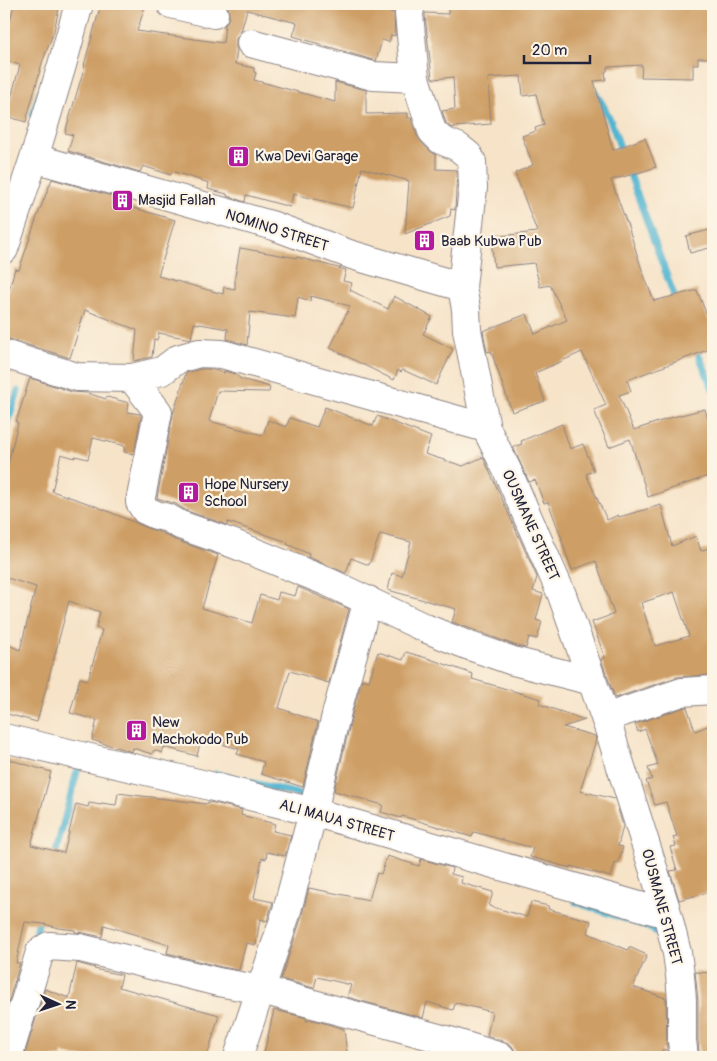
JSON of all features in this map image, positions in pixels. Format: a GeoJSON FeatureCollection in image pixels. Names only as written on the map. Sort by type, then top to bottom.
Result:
{"type":"FeatureCollection","features":[{"type":"Feature","properties":{"kind":"street"},"geometry":{"type":"LineString","coordinates":[[4,249],[34,158],[79,4]]}},
{"type":"Feature","properties":{"kind":"street"},"geometry":{"type":"LineString","coordinates":[[171,4],[214,14]]}},
{"type":"Feature","properties":{"kind":"street","name":"OUSMANE STREET"},"geometry":{"type":"LineString","coordinates":[[411,4],[409,14],[415,78],[432,131],[442,140],[458,147],[468,155],[472,162],[472,188],[462,287],[467,330],[486,428],[507,470],[562,594],[605,718],[667,914],[677,953],[680,975],[684,1057]]}},
{"type":"Feature","properties":{"kind":"street"},"geometry":{"type":"LineString","coordinates":[[251,43],[373,76],[415,78]]}},
{"type":"Feature","properties":{"kind":"street","name":"NOMINO STREET"},"geometry":{"type":"LineString","coordinates":[[34,158],[274,226],[352,255],[462,287]]}},
{"type":"Feature","properties":{"kind":"street"},"geometry":{"type":"LineString","coordinates":[[4,354],[77,377],[132,378],[162,371],[178,359],[199,353],[222,354],[486,428]]}},
{"type":"Feature","properties":{"kind":"street"},"geometry":{"type":"LineString","coordinates":[[132,378],[158,412],[140,502],[145,510],[328,582],[425,628],[467,645],[513,661],[592,681]]}},
{"type":"Feature","properties":{"kind":"street"},"geometry":{"type":"LineString","coordinates":[[238,1057],[286,914],[337,711],[368,600]]}},
{"type":"Feature","properties":{"kind":"street"},"geometry":{"type":"LineString","coordinates":[[605,718],[682,692],[713,690]]}},
{"type":"Feature","properties":{"kind":"street","name":"ALI MAUA STREET"},"geometry":{"type":"LineString","coordinates":[[4,738],[313,812],[667,914]]}},
{"type":"Feature","properties":{"kind":"street"},"geometry":{"type":"LineString","coordinates":[[8,1057],[40,952],[49,946],[80,948],[218,982],[262,990],[501,1057]]}},
{"type":"Feature","properties":{"kind":"building"},"geometry":{"type":"Polygon","coordinates":[[[14,4],[60,4],[54,31],[42,63],[26,122],[6,116],[20,65],[4,60],[4,19],[10,21],[14,4]]]}},
{"type":"Feature","properties":{"kind":"building"},"geometry":{"type":"Polygon","coordinates":[[[101,4],[146,4],[137,31],[223,43],[225,25],[229,17],[228,4],[379,4],[377,10],[394,13],[395,36],[391,35],[389,42],[382,40],[376,61],[293,36],[297,23],[247,10],[241,31],[236,39],[235,64],[254,68],[256,73],[254,80],[335,102],[335,82],[366,90],[366,114],[408,113],[408,118],[411,118],[421,142],[436,155],[436,169],[457,170],[455,210],[451,209],[450,216],[405,234],[409,181],[362,168],[353,208],[293,194],[290,207],[246,195],[245,202],[227,196],[227,194],[208,189],[209,183],[172,171],[171,175],[143,166],[140,172],[68,151],[73,135],[65,133],[101,4]]]}},
{"type":"Feature","properties":{"kind":"building"},"geometry":{"type":"Polygon","coordinates":[[[449,4],[713,4],[713,58],[698,58],[698,64],[693,64],[693,78],[641,77],[642,65],[607,67],[605,72],[606,80],[594,81],[613,150],[645,138],[656,167],[611,180],[654,301],[697,290],[713,331],[713,348],[627,380],[631,391],[619,395],[634,430],[705,409],[713,436],[713,471],[707,473],[708,476],[648,497],[630,439],[609,447],[594,410],[606,405],[582,352],[535,373],[545,401],[512,412],[491,351],[487,352],[483,331],[527,314],[535,334],[567,320],[550,285],[540,287],[534,263],[494,267],[491,237],[537,232],[515,173],[533,165],[522,136],[536,131],[535,128],[544,125],[536,94],[523,96],[521,76],[488,78],[491,124],[454,128],[446,123],[442,111],[455,109],[453,77],[432,78],[425,13],[448,14],[449,4]]]}},
{"type":"Feature","properties":{"kind":"building"},"geometry":{"type":"Polygon","coordinates":[[[52,179],[129,201],[127,206],[175,220],[158,276],[223,294],[224,287],[235,289],[235,276],[240,248],[297,257],[346,270],[343,281],[352,283],[350,290],[388,309],[394,296],[432,317],[423,334],[453,349],[436,385],[403,370],[401,372],[398,370],[394,380],[330,348],[350,306],[311,296],[310,301],[298,297],[295,318],[250,312],[247,345],[227,339],[228,329],[194,323],[191,339],[159,333],[157,340],[154,339],[152,357],[134,361],[137,330],[85,310],[70,358],[4,339],[4,306],[15,269],[19,270],[52,179]]]}},
{"type":"Feature","properties":{"kind":"building"},"geometry":{"type":"Polygon","coordinates":[[[713,229],[713,247],[690,253],[686,236],[713,229]]]}},
{"type":"Feature","properties":{"kind":"building"},"geometry":{"type":"Polygon","coordinates":[[[201,369],[211,369],[224,373],[224,371],[235,374],[241,379],[270,387],[269,392],[218,391],[209,421],[263,435],[268,420],[286,427],[290,418],[317,427],[325,407],[373,426],[377,416],[431,437],[425,454],[463,466],[483,457],[537,577],[533,591],[543,594],[536,620],[542,622],[537,639],[529,637],[526,648],[517,646],[452,622],[456,609],[388,590],[392,573],[402,576],[411,542],[380,534],[369,565],[351,558],[346,573],[308,557],[309,554],[287,544],[288,542],[228,522],[227,525],[157,498],[173,414],[186,373],[201,369]]]}},
{"type":"Feature","properties":{"kind":"building"},"geometry":{"type":"Polygon","coordinates":[[[30,378],[72,392],[87,393],[129,403],[127,412],[140,414],[134,454],[124,452],[125,446],[93,438],[88,459],[61,454],[52,491],[93,505],[175,540],[218,555],[202,608],[252,623],[260,595],[277,600],[279,592],[295,596],[298,587],[349,609],[329,683],[290,671],[279,708],[318,722],[303,787],[261,774],[264,762],[237,754],[239,749],[201,738],[197,756],[164,747],[162,753],[154,750],[152,754],[133,748],[132,752],[92,740],[97,720],[70,713],[80,678],[88,680],[102,630],[96,628],[100,612],[69,601],[37,722],[4,713],[4,643],[20,650],[36,587],[4,577],[4,480],[18,423],[16,422],[30,378]]]}},
{"type":"Feature","properties":{"kind":"building"},"geometry":{"type":"Polygon","coordinates":[[[562,424],[570,449],[583,444],[594,471],[586,474],[607,520],[618,515],[619,517],[661,505],[672,546],[696,536],[701,551],[713,546],[713,675],[677,677],[615,698],[601,659],[605,658],[592,622],[614,614],[596,561],[572,570],[548,502],[544,503],[535,480],[529,482],[513,447],[522,444],[521,441],[562,424]],[[674,592],[641,603],[655,646],[689,636],[674,592]]]}},
{"type":"Feature","properties":{"kind":"building"},"geometry":{"type":"Polygon","coordinates":[[[378,652],[403,660],[406,652],[430,659],[473,674],[472,679],[541,699],[539,704],[585,720],[563,727],[595,736],[596,740],[580,791],[615,799],[623,826],[618,846],[623,847],[618,864],[615,863],[611,877],[530,857],[533,848],[474,832],[472,837],[402,816],[401,818],[381,812],[383,805],[334,791],[362,679],[369,681],[378,652]]]}},
{"type":"Feature","properties":{"kind":"building"},"geometry":{"type":"Polygon","coordinates":[[[687,707],[695,731],[713,724],[713,891],[679,900],[670,871],[677,870],[670,847],[676,846],[673,837],[677,836],[666,802],[655,805],[646,781],[652,779],[648,768],[658,765],[645,729],[638,732],[635,724],[687,707]]]}},
{"type":"Feature","properties":{"kind":"building"},"geometry":{"type":"Polygon","coordinates":[[[4,758],[51,772],[31,845],[64,853],[76,804],[88,807],[89,803],[116,805],[118,793],[207,804],[208,802],[214,803],[242,810],[241,815],[275,824],[273,831],[291,835],[285,856],[267,852],[266,859],[262,858],[254,898],[273,902],[267,921],[260,919],[256,945],[246,943],[239,970],[167,953],[169,945],[104,925],[102,937],[75,932],[75,930],[25,922],[16,963],[20,963],[4,1017],[4,758]]]}},
{"type":"Feature","properties":{"kind":"building"},"geometry":{"type":"Polygon","coordinates":[[[387,856],[419,866],[421,859],[452,868],[451,874],[462,877],[461,883],[493,892],[489,906],[527,917],[531,902],[549,906],[548,909],[591,921],[588,933],[628,950],[629,947],[647,955],[633,987],[666,998],[667,1050],[662,1050],[662,1057],[516,1057],[512,1046],[487,1036],[492,1012],[457,1003],[453,1010],[427,1002],[423,1018],[347,997],[351,985],[317,977],[314,988],[281,979],[309,888],[369,900],[377,873],[381,874],[387,856]]]}},
{"type":"Feature","properties":{"kind":"building"},"geometry":{"type":"Polygon","coordinates":[[[77,963],[122,975],[119,987],[219,1015],[207,1057],[77,1057],[62,1053],[61,1057],[24,1057],[45,989],[69,998],[77,963]]]}},
{"type":"Feature","properties":{"kind":"building"},"geometry":{"type":"Polygon","coordinates":[[[695,972],[713,973],[713,1053],[699,1052],[698,1000],[695,972]]]}},
{"type":"Feature","properties":{"kind":"building"},"geometry":{"type":"Polygon","coordinates":[[[274,1010],[307,1018],[306,1021],[314,1020],[344,1029],[347,1055],[328,1057],[263,1057],[274,1010]]]}},
{"type":"Feature","properties":{"kind":"waterway"},"geometry":{"type":"LineString","coordinates":[[592,89],[607,112],[623,156]]}},
{"type":"Feature","properties":{"kind":"waterway"},"geometry":{"type":"LineString","coordinates":[[33,115],[40,92]]}},
{"type":"Feature","properties":{"kind":"waterway"},"geometry":{"type":"LineString","coordinates":[[627,166],[677,304]]}},
{"type":"Feature","properties":{"kind":"waterway"},"geometry":{"type":"LineString","coordinates":[[695,346],[713,389]]}},
{"type":"Feature","properties":{"kind":"waterway"},"geometry":{"type":"LineString","coordinates":[[4,435],[18,391]]}},
{"type":"Feature","properties":{"kind":"waterway"},"geometry":{"type":"LineString","coordinates":[[54,859],[78,768]]}},
{"type":"Feature","properties":{"kind":"waterway"},"geometry":{"type":"LineString","coordinates":[[216,774],[310,797]]}},
{"type":"Feature","properties":{"kind":"waterway"},"geometry":{"type":"LineString","coordinates":[[576,902],[645,926],[664,935]]}},
{"type":"Feature","properties":{"kind":"waterway"},"geometry":{"type":"LineString","coordinates":[[33,946],[40,916]]}},
{"type":"Feature","properties":{"kind":"place","name":"Kwa Devi Garage"},"geometry":{"type":"Point","coordinates":[239,156]}},
{"type":"Feature","properties":{"kind":"place","name":"Masjid Fallah"},"geometry":{"type":"Point","coordinates":[122,200]}},
{"type":"Feature","properties":{"kind":"place","name":"Baab Kubwa Pub"},"geometry":{"type":"Point","coordinates":[425,241]}},
{"type":"Feature","properties":{"kind":"place","name":"Hope Nursery School"},"geometry":{"type":"Point","coordinates":[188,493]}},
{"type":"Feature","properties":{"kind":"place","name":"New Machokodo Pub"},"geometry":{"type":"Point","coordinates":[136,731]}}]}
